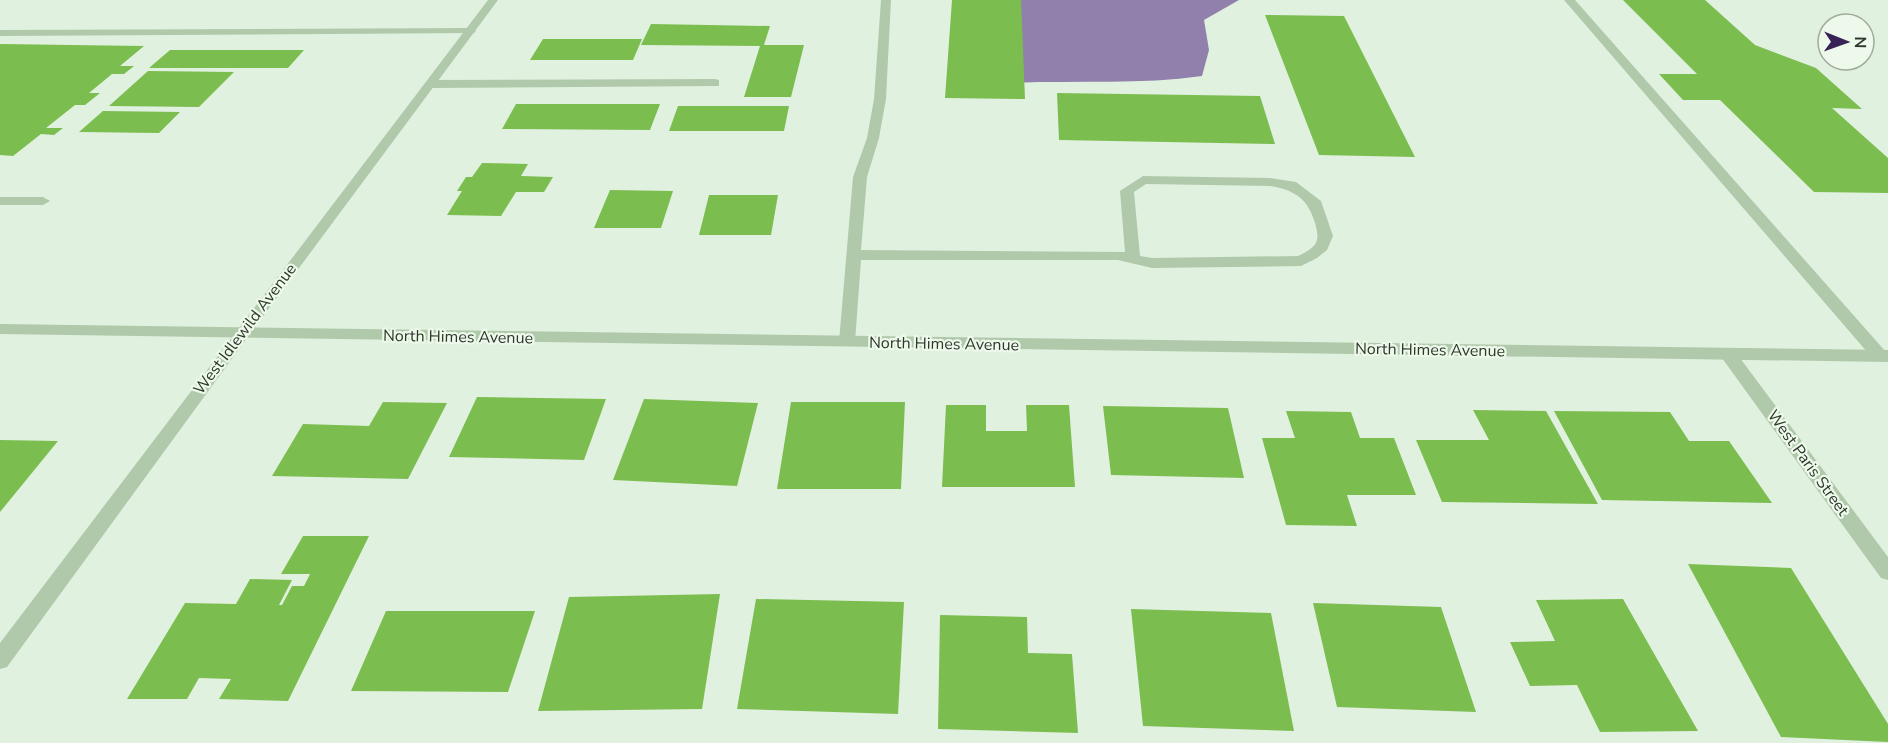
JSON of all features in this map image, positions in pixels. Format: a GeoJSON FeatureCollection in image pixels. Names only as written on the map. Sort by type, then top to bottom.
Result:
{"type":"FeatureCollection","features":[{"type":"Feature","properties":{"kind":"street","name":"West Idlewild Avenue"},"geometry":{"type":"LineString","coordinates":[[0,660],[241,334],[493,0]]}},
{"type":"Feature","properties":{"kind":"street"},"geometry":{"type":"LineString","coordinates":[[847,342],[860,177],[873,138],[880,99],[886,0]]}},
{"type":"Feature","properties":{"kind":"street"},"geometry":{"type":"LineString","coordinates":[[1569,0],[1884,356]]}},
{"type":"Feature","properties":{"kind":"street"},"geometry":{"type":"LineString","coordinates":[[0,33],[470,31]]}},
{"type":"Feature","properties":{"kind":"street"},"geometry":{"type":"LineString","coordinates":[[430,84],[715,83]]}},
{"type":"Feature","properties":{"kind":"street"},"geometry":{"type":"LineString","coordinates":[[854,255],[1108,255],[1152,263],[1301,261],[1322,247],[1326,236],[1316,204],[1291,185],[1270,182],[1143,180],[1127,191],[1133,259]]}},
{"type":"Feature","properties":{"kind":"street"},"geometry":{"type":"LineString","coordinates":[[0,201],[43,201]]}},
{"type":"Feature","properties":{"kind":"street","name":"North Himes Avenue"},"geometry":{"type":"LineString","coordinates":[[0,329],[1884,356]]}},
{"type":"Feature","properties":{"kind":"street","name":"West Paris Street"},"geometry":{"type":"LineString","coordinates":[[1728,354],[1888,572]]}},
{"type":"Feature","properties":{"kind":"shaded area"},"geometry":{"type":"Polygon","coordinates":[[[1003,0],[1239,0],[1204,20],[1209,50],[1202,76],[1130,81],[1009,83],[1003,0]]]}},
{"type":"Feature","properties":{"kind":"building"},"geometry":{"type":"Polygon","coordinates":[[[952,0],[1021,0],[1025,99],[945,98],[952,0]]]}},
{"type":"Feature","properties":{"kind":"building"},"geometry":{"type":"Polygon","coordinates":[[[1623,0],[1705,0],[1755,45],[1816,68],[1816,72],[1820,72],[1862,109],[1832,108],[1888,158],[1888,193],[1814,192],[1720,100],[1683,100],[1659,74],[1697,74],[1623,0]]]}},
{"type":"Feature","properties":{"kind":"building"},"geometry":{"type":"Polygon","coordinates":[[[1265,15],[1344,16],[1415,157],[1319,155],[1265,15]]]}},
{"type":"Feature","properties":{"kind":"building"},"geometry":{"type":"Polygon","coordinates":[[[651,24],[770,26],[764,45],[804,45],[791,97],[744,97],[760,46],[641,45],[651,24]]]}},
{"type":"Feature","properties":{"kind":"building"},"geometry":{"type":"Polygon","coordinates":[[[543,39],[642,39],[633,60],[530,60],[543,39]]]}},
{"type":"Feature","properties":{"kind":"building"},"geometry":{"type":"Polygon","coordinates":[[[0,44],[144,46],[120,66],[134,66],[124,74],[112,74],[89,93],[100,93],[85,105],[75,105],[46,128],[63,128],[54,135],[41,134],[13,156],[0,155],[0,44]]]}},
{"type":"Feature","properties":{"kind":"building"},"geometry":{"type":"Polygon","coordinates":[[[170,50],[304,50],[288,68],[149,68],[170,50]]]}},
{"type":"Feature","properties":{"kind":"building"},"geometry":{"type":"Polygon","coordinates":[[[148,71],[234,72],[199,107],[109,106],[148,71]]]}},
{"type":"Feature","properties":{"kind":"building"},"geometry":{"type":"Polygon","coordinates":[[[1057,93],[1260,96],[1275,144],[1059,140],[1057,93]]]}},
{"type":"Feature","properties":{"kind":"building"},"geometry":{"type":"Polygon","coordinates":[[[516,104],[660,104],[650,130],[502,129],[516,104]]]}},
{"type":"Feature","properties":{"kind":"building"},"geometry":{"type":"Polygon","coordinates":[[[678,106],[789,106],[784,131],[669,131],[678,106]]]}},
{"type":"Feature","properties":{"kind":"building"},"geometry":{"type":"Polygon","coordinates":[[[103,111],[180,112],[159,133],[79,132],[103,111]]]}},
{"type":"Feature","properties":{"kind":"building"},"geometry":{"type":"Polygon","coordinates":[[[482,163],[528,164],[521,176],[553,177],[544,192],[516,192],[501,216],[447,215],[462,191],[457,191],[466,177],[472,177],[482,163]]]}},
{"type":"Feature","properties":{"kind":"building"},"geometry":{"type":"Polygon","coordinates":[[[610,190],[673,191],[661,228],[594,228],[610,190]]]}},
{"type":"Feature","properties":{"kind":"building"},"geometry":{"type":"Polygon","coordinates":[[[709,195],[778,195],[771,235],[699,235],[709,195]]]}},
{"type":"Feature","properties":{"kind":"building"},"geometry":{"type":"Polygon","coordinates":[[[477,397],[606,399],[584,460],[449,457],[477,397]]]}},
{"type":"Feature","properties":{"kind":"building"},"geometry":{"type":"Polygon","coordinates":[[[644,399],[758,403],[737,486],[613,480],[644,399]]]}},
{"type":"Feature","properties":{"kind":"building"},"geometry":{"type":"Polygon","coordinates":[[[383,402],[447,403],[408,479],[272,476],[303,424],[369,426],[383,402]]]}},
{"type":"Feature","properties":{"kind":"building"},"geometry":{"type":"Polygon","coordinates":[[[791,402],[905,402],[901,489],[777,489],[791,402]]]}},
{"type":"Feature","properties":{"kind":"building"},"geometry":{"type":"Polygon","coordinates":[[[946,405],[986,405],[986,431],[1027,431],[1026,405],[1069,405],[1075,487],[942,487],[946,405]]]}},
{"type":"Feature","properties":{"kind":"building"},"geometry":{"type":"Polygon","coordinates":[[[1103,406],[1228,408],[1244,478],[1111,475],[1103,406]]]}},
{"type":"Feature","properties":{"kind":"building"},"geometry":{"type":"Polygon","coordinates":[[[1473,410],[1546,411],[1598,504],[1442,502],[1416,440],[1489,440],[1473,410]]]}},
{"type":"Feature","properties":{"kind":"building"},"geometry":{"type":"Polygon","coordinates":[[[1286,411],[1351,412],[1360,438],[1394,438],[1416,495],[1347,495],[1357,526],[1286,525],[1262,438],[1295,438],[1286,411]]]}},
{"type":"Feature","properties":{"kind":"building"},"geometry":{"type":"Polygon","coordinates":[[[1554,411],[1670,412],[1689,441],[1729,441],[1772,503],[1602,500],[1554,411]]]}},
{"type":"Feature","properties":{"kind":"building"},"geometry":{"type":"Polygon","coordinates":[[[0,440],[58,441],[0,512],[0,440]]]}},
{"type":"Feature","properties":{"kind":"building"},"geometry":{"type":"Polygon","coordinates":[[[303,536],[369,536],[288,701],[219,699],[231,679],[199,678],[187,699],[127,699],[185,603],[236,604],[250,579],[292,580],[279,605],[282,605],[292,586],[304,586],[310,574],[281,574],[303,536]]]}},
{"type":"Feature","properties":{"kind":"building"},"geometry":{"type":"Polygon","coordinates":[[[1688,564],[1791,568],[1888,724],[1888,742],[1781,737],[1688,564]]]}},
{"type":"Feature","properties":{"kind":"building"},"geometry":{"type":"Polygon","coordinates":[[[720,594],[702,709],[538,711],[569,597],[720,594]]]}},
{"type":"Feature","properties":{"kind":"building"},"geometry":{"type":"Polygon","coordinates":[[[756,599],[904,602],[898,714],[737,709],[756,599]]]}},
{"type":"Feature","properties":{"kind":"building"},"geometry":{"type":"Polygon","coordinates":[[[1623,599],[1698,731],[1600,732],[1577,685],[1530,686],[1510,642],[1555,641],[1536,600],[1623,599]]]}},
{"type":"Feature","properties":{"kind":"building"},"geometry":{"type":"Polygon","coordinates":[[[1313,603],[1441,607],[1476,712],[1337,707],[1313,603]]]}},
{"type":"Feature","properties":{"kind":"building"},"geometry":{"type":"Polygon","coordinates":[[[1131,609],[1271,613],[1294,731],[1143,726],[1131,609]]]}},
{"type":"Feature","properties":{"kind":"building"},"geometry":{"type":"Polygon","coordinates":[[[386,611],[535,611],[508,692],[351,691],[386,611]]]}},
{"type":"Feature","properties":{"kind":"building"},"geometry":{"type":"Polygon","coordinates":[[[940,615],[1027,617],[1028,653],[1072,654],[1078,733],[938,729],[940,615]]]}}]}
